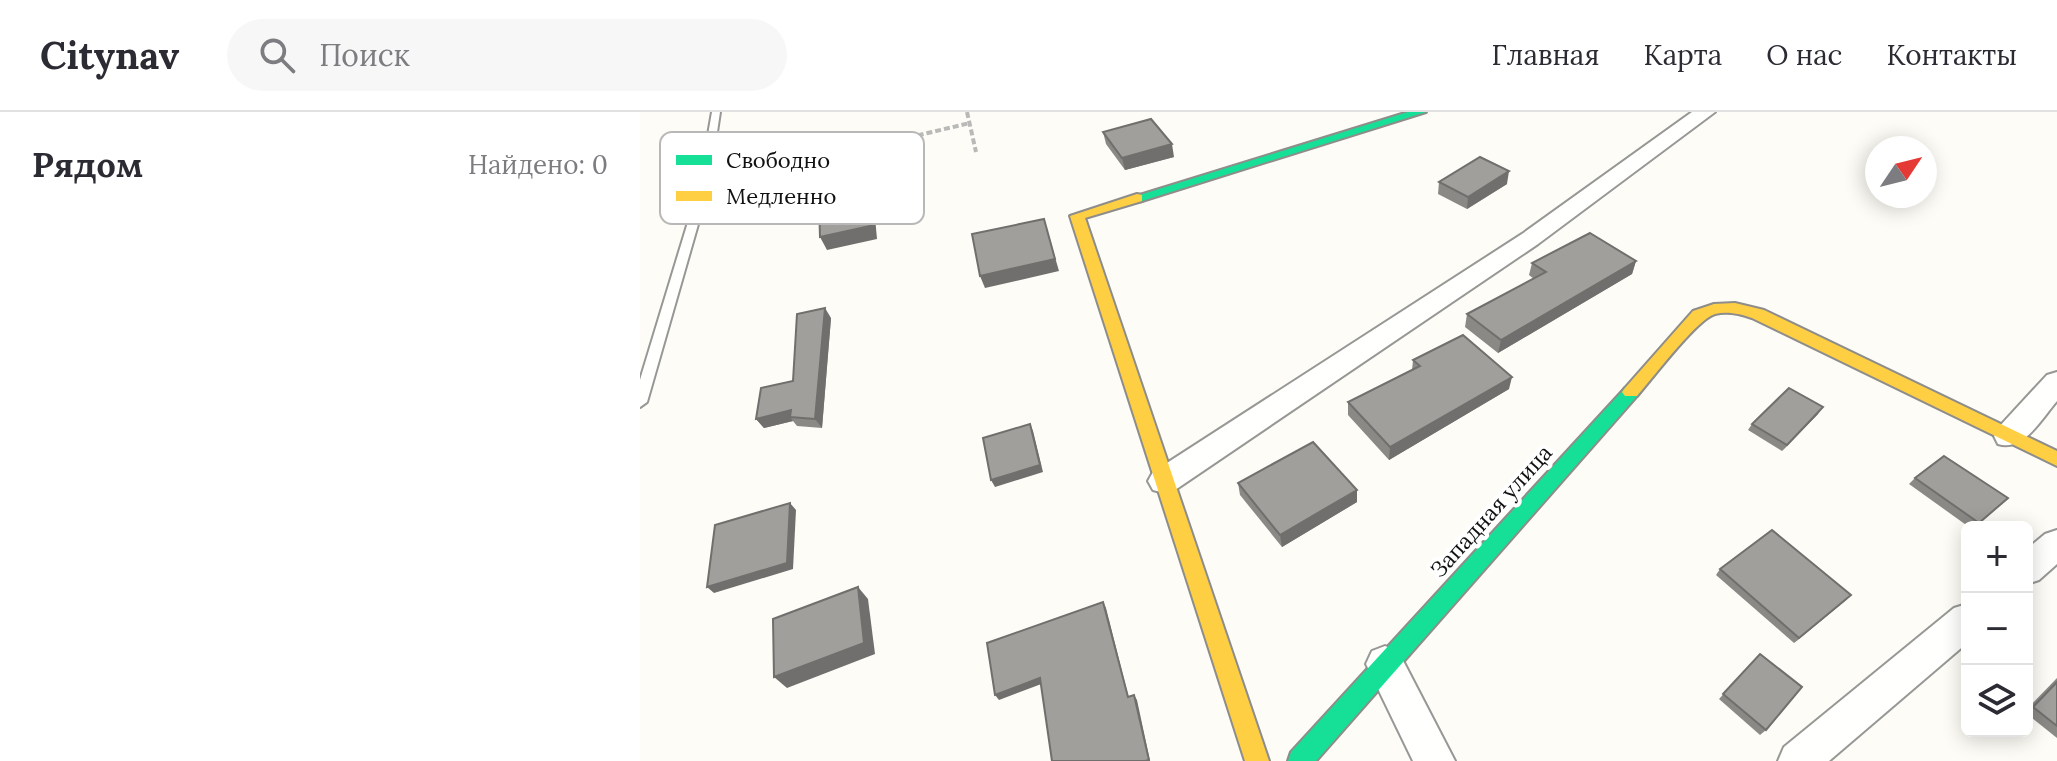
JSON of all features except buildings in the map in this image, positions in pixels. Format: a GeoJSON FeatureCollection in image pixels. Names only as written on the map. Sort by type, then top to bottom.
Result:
{"type":"FeatureCollection","features":[{"type":"Feature","properties":{"kind":"street"},"geometry":{"type":"LineString","coordinates":[[1257,761],[1077,216],[1420,112]]}},
{"type":"Feature","properties":{"kind":"street"},"geometry":{"type":"LineString","coordinates":[[1164,481],[1530,239],[1705,112]]}},
{"type":"Feature","properties":{"kind":"street","name":"Западная улица"},"geometry":{"type":"LineString","coordinates":[[1300,761],[1699,315],[1710,308],[1726,305],[1758,314],[2009,436]]}},
{"type":"Feature","properties":{"kind":"street"},"geometry":{"type":"LineString","coordinates":[[2057,382],[2009,436],[2057,459]]}},
{"type":"Feature","properties":{"kind":"street"},"geometry":{"type":"LineString","coordinates":[[2033,564],[2057,544]]}},
{"type":"Feature","properties":{"kind":"street"},"geometry":{"type":"LineString","coordinates":[[1798,761],[1961,625]]}},
{"type":"Feature","properties":{"kind":"street"},"geometry":{"type":"LineString","coordinates":[[1385,664],[1435,761]]}},
{"type":"Feature","properties":{"kind":"lane"},"geometry":{"type":"LineString","coordinates":[[713,132],[716,112]]}},
{"type":"Feature","properties":{"kind":"lane"},"geometry":{"type":"LineString","coordinates":[[640,402],[693,224]]}},
{"type":"Feature","properties":{"kind":"path"},"geometry":{"type":"LineString","coordinates":[[967,112],[976,152]]}},
{"type":"Feature","properties":{"kind":"path"},"geometry":{"type":"LineString","coordinates":[[924,134],[970,123]]}},
{"type":"Feature","properties":{"kind":"traffic: fast"},"geometry":{"type":"LineString","coordinates":[[1137,198],[1420,112]]}},
{"type":"Feature","properties":{"kind":"traffic: fast"},"geometry":{"type":"LineString","coordinates":[[1300,761],[1631,392]]}},
{"type":"Feature","properties":{"kind":"traffic: slow"},"geometry":{"type":"LineString","coordinates":[[1137,198],[1077,216],[1257,761]]}},
{"type":"Feature","properties":{"kind":"traffic: slow"},"geometry":{"type":"LineString","coordinates":[[1631,392],[1699,315],[1714,309],[1735,308],[1758,314],[2057,459]]}}]}
